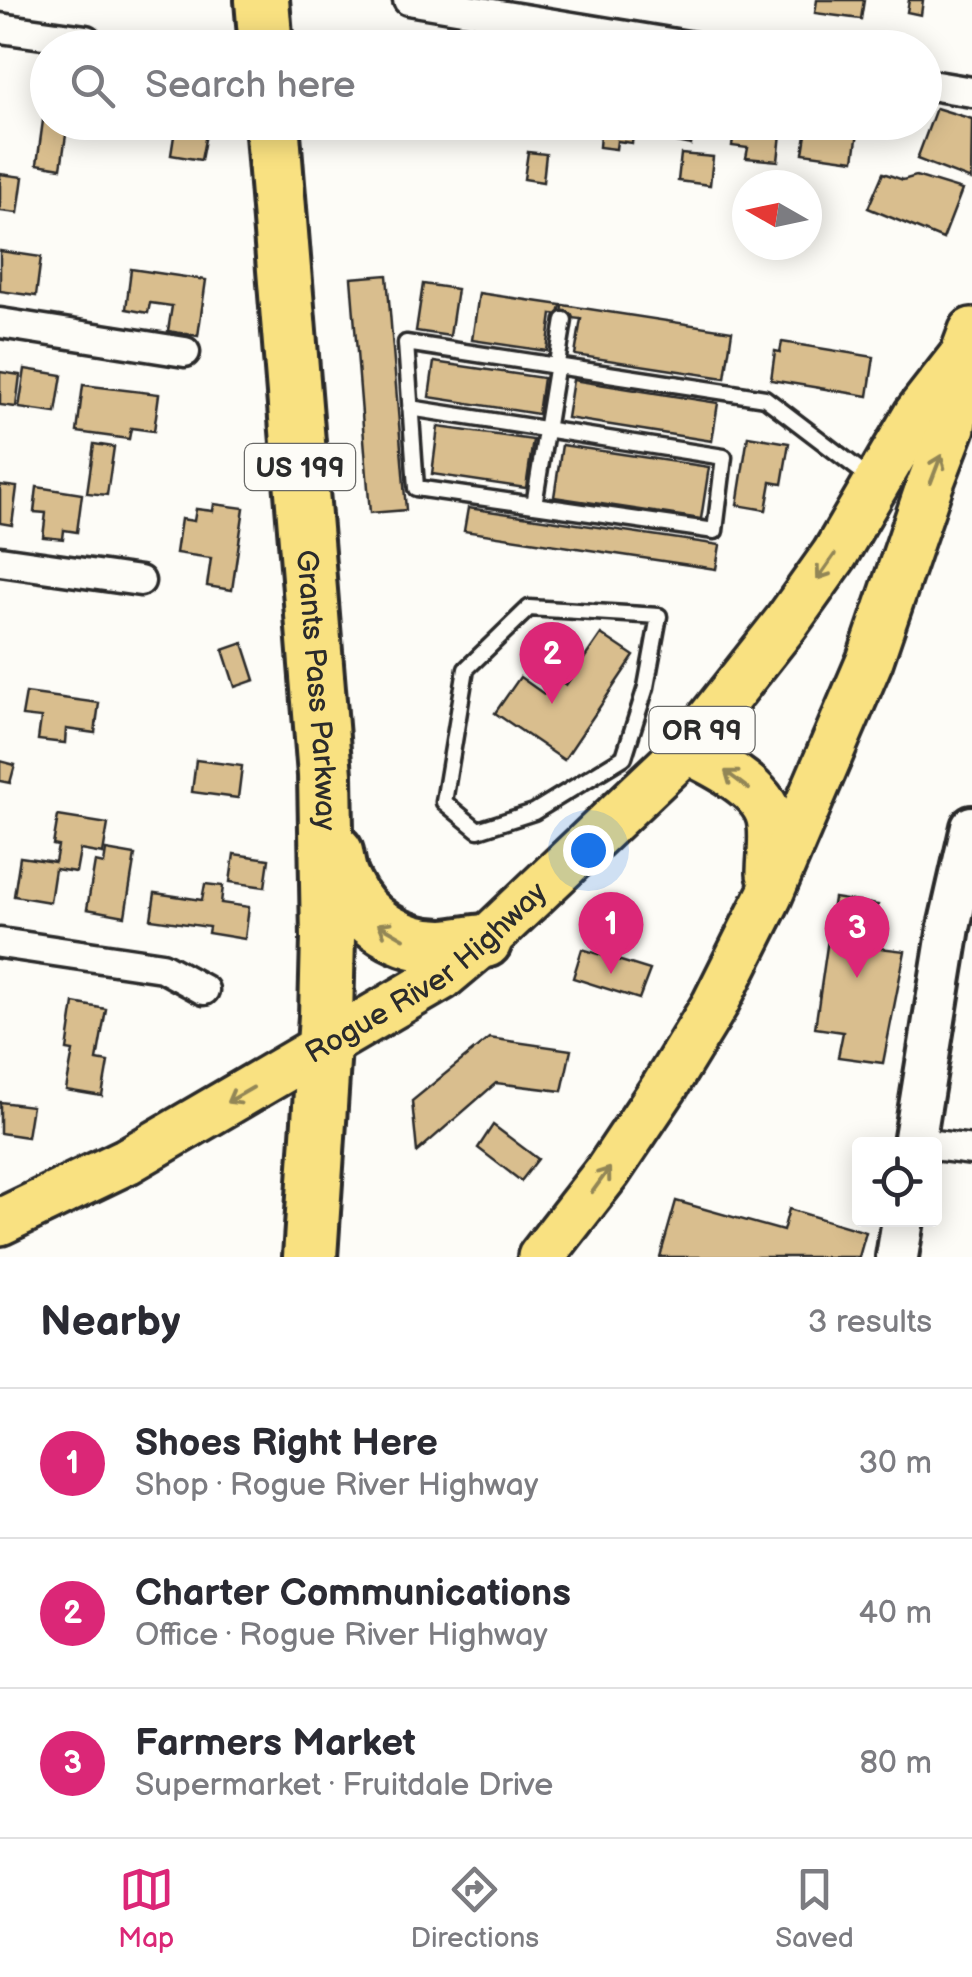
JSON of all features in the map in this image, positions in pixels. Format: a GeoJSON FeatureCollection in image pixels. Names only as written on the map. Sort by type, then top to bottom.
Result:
{"type":"FeatureCollection","features":[{"type":"Feature","properties":{"kind":"highway"},"geometry":{"type":"LineString","coordinates":[[262,0],[264,30]]}},
{"type":"Feature","properties":{"kind":"highway","name":"Grants Pass Parkway"},"geometry":{"type":"LineString","coordinates":[[273,140],[325,775],[328,938],[310,1257]]}},
{"type":"Feature","properties":{"kind":"highway"},"geometry":{"type":"LineString","coordinates":[[326,812],[343,881],[358,905],[386,931],[428,945],[485,940]]}},
{"type":"Feature","properties":{"kind":"main road","name":"Rogue River Highway"},"geometry":{"type":"LineString","coordinates":[[0,1222],[127,1161],[442,977],[485,940],[638,770],[686,750],[835,554],[917,414],[967,343]]}},
{"type":"Feature","properties":{"kind":"main road","name":"OR 99"},"geometry":{"type":"LineString","coordinates":[[542,1257],[608,1172],[665,1086],[714,1004],[769,896],[870,660],[952,427],[967,343]]}},
{"type":"Feature","properties":{"kind":"main road"},"geometry":{"type":"LineString","coordinates":[[878,484],[894,497],[904,561]]}},
{"type":"Feature","properties":{"kind":"main road"},"geometry":{"type":"LineString","coordinates":[[686,750],[720,767],[757,795],[770,816],[769,896]]}},
{"type":"Feature","properties":{"kind":"street"},"geometry":{"type":"LineString","coordinates":[[408,0],[590,30]]}},
{"type":"Feature","properties":{"kind":"street"},"geometry":{"type":"LineString","coordinates":[[0,28],[30,32]]}},
{"type":"Feature","properties":{"kind":"street"},"geometry":{"type":"LineString","coordinates":[[942,87],[972,92]]}},
{"type":"Feature","properties":{"kind":"street"},"geometry":{"type":"LineString","coordinates":[[0,323],[185,352]]}},
{"type":"Feature","properties":{"kind":"street"},"geometry":{"type":"LineString","coordinates":[[0,561],[140,581]]}},
{"type":"Feature","properties":{"kind":"street"},"geometry":{"type":"LineString","coordinates":[[925,1137],[949,927],[972,826]]}},
{"type":"Feature","properties":{"kind":"street"},"geometry":{"type":"LineString","coordinates":[[0,942],[162,968],[204,990]]}},
{"type":"Feature","properties":{"kind":"street"},"geometry":{"type":"LineString","coordinates":[[942,1146],[972,1150]]}},
{"type":"Feature","properties":{"kind":"street"},"geometry":{"type":"LineString","coordinates":[[897,1257],[902,1227]]}},
{"type":"Feature","properties":{"kind":"lane"},"geometry":{"type":"LineString","coordinates":[[534,505],[564,320]]}},
{"type":"Feature","properties":{"kind":"lane"},"geometry":{"type":"LineString","coordinates":[[410,408],[724,458],[714,531],[416,488],[410,408],[406,343],[766,398],[878,484]]}},
{"type":"Feature","properties":{"kind":"lane"},"geometry":{"type":"LineString","coordinates":[[528,608],[659,616],[646,687],[638,770],[478,830],[444,802],[466,669],[528,608]]}},
{"type":"Feature","properties":{"kind":"building"},"geometry":{"type":"Polygon","coordinates":[[[817,0],[864,0],[861,19],[815,13],[817,0]]]}},
{"type":"Feature","properties":{"kind":"building"},"geometry":{"type":"Polygon","coordinates":[[[909,0],[923,0],[921,15],[907,12],[909,0]]]}},
{"type":"Feature","properties":{"kind":"building"},"geometry":{"type":"Polygon","coordinates":[[[942,110],[972,119],[971,180],[917,159],[924,140],[942,140],[942,110]]]}},
{"type":"Feature","properties":{"kind":"building"},"geometry":{"type":"Polygon","coordinates":[[[40,140],[65,140],[61,168],[37,164],[40,140]]]}},
{"type":"Feature","properties":{"kind":"building"},"geometry":{"type":"Polygon","coordinates":[[[173,140],[205,140],[201,160],[171,155],[173,140]]]}},
{"type":"Feature","properties":{"kind":"building"},"geometry":{"type":"Polygon","coordinates":[[[600,140],[632,140],[617,141],[616,149],[599,147],[600,140]]]}},
{"type":"Feature","properties":{"kind":"building"},"geometry":{"type":"Polygon","coordinates":[[[666,140],[692,140],[691,145],[666,140]]]}},
{"type":"Feature","properties":{"kind":"building"},"geometry":{"type":"Polygon","coordinates":[[[733,140],[780,140],[778,161],[746,158],[748,148],[732,146],[733,140]]]}},
{"type":"Feature","properties":{"kind":"building"},"geometry":{"type":"Polygon","coordinates":[[[805,140],[857,140],[854,160],[803,153],[805,140]]]}},
{"type":"Feature","properties":{"kind":"building"},"geometry":{"type":"Polygon","coordinates":[[[528,152],[546,154],[543,182],[524,179],[528,152]]]}},
{"type":"Feature","properties":{"kind":"building"},"geometry":{"type":"Polygon","coordinates":[[[681,154],[713,157],[710,185],[678,181],[681,154]]]}},
{"type":"Feature","properties":{"kind":"building"},"geometry":{"type":"Polygon","coordinates":[[[883,173],[903,180],[916,176],[962,190],[943,239],[868,208],[883,173]]]}},
{"type":"Feature","properties":{"kind":"building"},"geometry":{"type":"Polygon","coordinates":[[[0,174],[23,177],[18,213],[0,211],[0,174]]]}},
{"type":"Feature","properties":{"kind":"building"},"geometry":{"type":"Polygon","coordinates":[[[0,251],[41,257],[36,296],[0,291],[0,251]]]}},
{"type":"Feature","properties":{"kind":"building"},"geometry":{"type":"Polygon","coordinates":[[[131,269],[206,280],[198,336],[168,331],[172,306],[150,303],[148,313],[126,309],[131,269]]]}},
{"type":"Feature","properties":{"kind":"building"},"geometry":{"type":"Polygon","coordinates":[[[387,275],[406,510],[370,513],[351,278],[387,275]]]}},
{"type":"Feature","properties":{"kind":"building"},"geometry":{"type":"Polygon","coordinates":[[[423,284],[457,289],[450,336],[416,331],[423,284]]]}},
{"type":"Feature","properties":{"kind":"building"},"geometry":{"type":"Polygon","coordinates":[[[479,293],[561,305],[559,315],[552,314],[547,351],[472,340],[479,293]]]}},
{"type":"Feature","properties":{"kind":"building"},"geometry":{"type":"Polygon","coordinates":[[[563,305],[732,331],[725,378],[575,355],[581,319],[562,317],[563,305]]]}},
{"type":"Feature","properties":{"kind":"building"},"geometry":{"type":"Polygon","coordinates":[[[782,342],[874,357],[868,396],[771,380],[775,351],[780,352],[782,342]]]}},
{"type":"Feature","properties":{"kind":"building"},"geometry":{"type":"Polygon","coordinates":[[[434,362],[543,378],[538,414],[429,397],[434,362]]]}},
{"type":"Feature","properties":{"kind":"building"},"geometry":{"type":"Polygon","coordinates":[[[25,369],[62,375],[56,413],[19,408],[25,369]]]}},
{"type":"Feature","properties":{"kind":"building"},"geometry":{"type":"Polygon","coordinates":[[[0,372],[20,375],[16,407],[0,405],[0,372]]]}},
{"type":"Feature","properties":{"kind":"building"},"geometry":{"type":"Polygon","coordinates":[[[573,380],[718,403],[712,441],[567,418],[573,380]]]}},
{"type":"Feature","properties":{"kind":"building"},"geometry":{"type":"Polygon","coordinates":[[[83,385],[159,394],[154,431],[131,428],[129,439],[77,432],[83,385]]]}},
{"type":"Feature","properties":{"kind":"building"},"geometry":{"type":"Polygon","coordinates":[[[438,427],[533,440],[526,488],[432,474],[438,427]]]}},
{"type":"Feature","properties":{"kind":"building"},"geometry":{"type":"Polygon","coordinates":[[[748,436],[789,443],[782,484],[771,482],[766,510],[737,505],[748,436]]]}},
{"type":"Feature","properties":{"kind":"building"},"geometry":{"type":"Polygon","coordinates":[[[94,444],[114,447],[107,495],[87,493],[94,444]]]}},
{"type":"Feature","properties":{"kind":"building"},"geometry":{"type":"Polygon","coordinates":[[[562,445],[709,467],[701,519],[554,497],[562,445]]]}},
{"type":"Feature","properties":{"kind":"building"},"geometry":{"type":"Polygon","coordinates":[[[0,485],[17,487],[12,525],[0,523],[0,485]]]}},
{"type":"Feature","properties":{"kind":"building"},"geometry":{"type":"Polygon","coordinates":[[[37,487],[82,494],[77,532],[64,530],[63,539],[43,537],[46,513],[34,512],[37,487]]]}},
{"type":"Feature","properties":{"kind":"building"},"geometry":{"type":"Polygon","coordinates":[[[214,504],[244,508],[232,590],[207,586],[211,558],[176,553],[181,519],[194,521],[196,509],[213,511],[214,504]]]}},
{"type":"Feature","properties":{"kind":"building"},"geometry":{"type":"Polygon","coordinates":[[[468,508],[720,545],[716,569],[464,531],[468,508]]]}},
{"type":"Feature","properties":{"kind":"building"},"geometry":{"type":"Polygon","coordinates":[[[601,634],[634,656],[564,760],[495,713],[520,677],[544,694],[555,677],[566,685],[601,634]]]}},
{"type":"Feature","properties":{"kind":"building"},"geometry":{"type":"Polygon","coordinates":[[[243,643],[255,680],[235,687],[223,650],[243,643]]]}},
{"type":"Feature","properties":{"kind":"building"},"geometry":{"type":"Polygon","coordinates":[[[26,693],[99,703],[95,733],[66,729],[65,743],[38,740],[41,718],[22,716],[26,693]]]}},
{"type":"Feature","properties":{"kind":"building"},"geometry":{"type":"Polygon","coordinates":[[[196,760],[242,766],[238,798],[192,792],[196,760]]]}},
{"type":"Feature","properties":{"kind":"building"},"geometry":{"type":"Polygon","coordinates":[[[0,761],[15,765],[10,783],[0,781],[0,761]]]}},
{"type":"Feature","properties":{"kind":"building"},"geometry":{"type":"Polygon","coordinates":[[[58,816],[108,824],[103,854],[80,850],[76,872],[55,869],[50,902],[14,896],[20,857],[55,862],[58,846],[53,845],[58,816]]]}},
{"type":"Feature","properties":{"kind":"building"},"geometry":{"type":"Polygon","coordinates":[[[106,850],[135,855],[125,916],[87,909],[95,862],[104,864],[106,850]]]}},
{"type":"Feature","properties":{"kind":"building"},"geometry":{"type":"Polygon","coordinates":[[[234,854],[269,859],[265,887],[230,882],[234,854]]]}},
{"type":"Feature","properties":{"kind":"building"},"geometry":{"type":"Polygon","coordinates":[[[205,884],[223,886],[221,903],[249,907],[245,939],[208,933],[209,927],[151,919],[155,893],[202,900],[205,884]]]}},
{"type":"Feature","properties":{"kind":"building"},"geometry":{"type":"Polygon","coordinates":[[[834,898],[878,905],[871,947],[905,951],[883,1063],[838,1057],[843,1032],[815,1028],[834,898]]]}},
{"type":"Feature","properties":{"kind":"building"},"geometry":{"type":"Polygon","coordinates":[[[582,949],[650,970],[639,999],[573,978],[582,949]]]}},
{"type":"Feature","properties":{"kind":"building"},"geometry":{"type":"Polygon","coordinates":[[[74,1003],[106,1009],[97,1060],[108,1062],[102,1096],[66,1090],[73,1051],[67,1050],[74,1003]]]}},
{"type":"Feature","properties":{"kind":"building"},"geometry":{"type":"Polygon","coordinates":[[[489,1038],[571,1050],[562,1091],[496,1083],[417,1152],[412,1101],[489,1038]]]}},
{"type":"Feature","properties":{"kind":"building"},"geometry":{"type":"Polygon","coordinates":[[[0,1102],[32,1106],[27,1137],[0,1133],[0,1102]]]}},
{"type":"Feature","properties":{"kind":"building"},"geometry":{"type":"Polygon","coordinates":[[[493,1125],[538,1159],[521,1181],[478,1148],[493,1125]]]}},
{"type":"Feature","properties":{"kind":"building"},"geometry":{"type":"Polygon","coordinates":[[[676,1201],[783,1231],[789,1209],[866,1232],[859,1257],[660,1257],[676,1201]]]}},
{"type":"Feature","properties":{"kind":"place","name":"Charter Communications"},"geometry":{"type":"Point","coordinates":[552,704]}},
{"type":"Feature","properties":{"kind":"place","name":"Shoes Right Here"},"geometry":{"type":"Point","coordinates":[611,974]}},
{"type":"Feature","properties":{"kind":"place","name":"Farmers Market"},"geometry":{"type":"Point","coordinates":[857,978]}}]}
